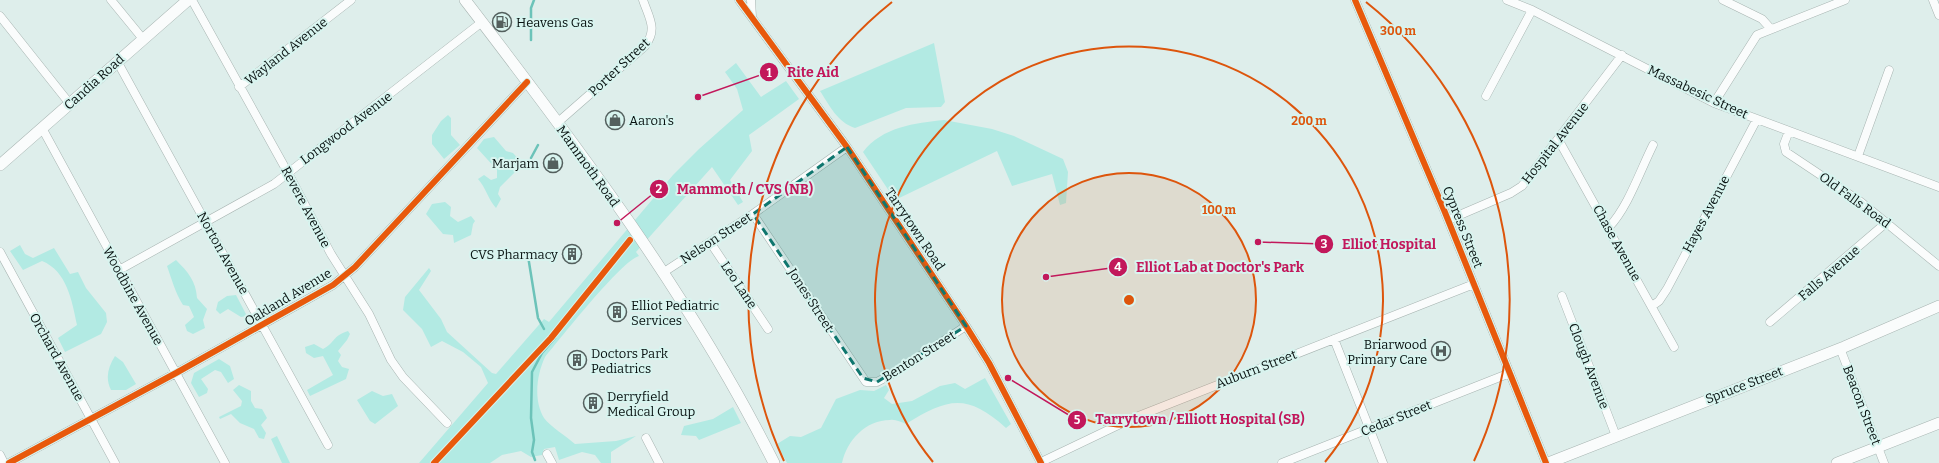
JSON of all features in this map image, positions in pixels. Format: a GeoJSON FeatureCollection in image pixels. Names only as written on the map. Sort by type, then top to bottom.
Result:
{"type":"FeatureCollection","features":[{"type":"Feature","properties":{"kind":"main road","name":"Candia Road"},"geometry":{"type":"LineString","coordinates":[[0,165],[188,0]]}},
{"type":"Feature","properties":{"kind":"main road","name":"Mammoth Road"},"geometry":{"type":"LineString","coordinates":[[465,0],[557,123],[664,272],[719,361],[774,463]]}},
{"type":"Feature","properties":{"kind":"main road","name":"Spruce Street"},"geometry":{"type":"LineString","coordinates":[[1547,463],[1840,348],[1939,306]]}},
{"type":"Feature","properties":{"kind":"main road"},"geometry":{"type":"LineString","coordinates":[[1837,463],[1939,423]]}},
{"type":"Feature","properties":{"kind":"street"},"geometry":{"type":"LineString","coordinates":[[111,0],[143,39]]}},
{"type":"Feature","properties":{"kind":"street","name":"Revere Avenue"},"geometry":{"type":"LineString","coordinates":[[192,0],[344,277],[368,314],[397,369],[447,422]]}},
{"type":"Feature","properties":{"kind":"street","name":"Wayland Avenue"},"geometry":{"type":"LineString","coordinates":[[240,86],[352,0]]}},
{"type":"Feature","properties":{"kind":"street","name":"Porter Street"},"geometry":{"type":"LineString","coordinates":[[557,123],[645,46],[651,38],[652,28],[643,0]]}},
{"type":"Feature","properties":{"kind":"street","name":"Tarrytown Road"},"geometry":{"type":"LineString","coordinates":[[739,0],[847,147],[966,326],[989,363],[1041,462]]}},
{"type":"Feature","properties":{"kind":"street"},"geometry":{"type":"LineString","coordinates":[[750,0],[752,18]]}},
{"type":"Feature","properties":{"kind":"street","name":"Cypress Street"},"geometry":{"type":"LineString","coordinates":[[1356,0],[1547,463]]}},
{"type":"Feature","properties":{"kind":"street","name":"Massabesic Street"},"geometry":{"type":"LineString","coordinates":[[1507,0],[1532,10],[1714,103],[1939,187]]}},
{"type":"Feature","properties":{"kind":"street"},"geometry":{"type":"LineString","coordinates":[[1723,0],[1762,20],[1770,28]]}},
{"type":"Feature","properties":{"kind":"street"},"geometry":{"type":"LineString","coordinates":[[1714,103],[1753,39],[1757,35],[1832,2],[1845,0]]}},
{"type":"Feature","properties":{"kind":"street"},"geometry":{"type":"LineString","coordinates":[[1933,0],[1939,15]]}},
{"type":"Feature","properties":{"kind":"street"},"geometry":{"type":"LineString","coordinates":[[1486,96],[1532,10]]}},
{"type":"Feature","properties":{"kind":"street"},"geometry":{"type":"LineString","coordinates":[[0,16],[70,104]]}},
{"type":"Feature","properties":{"kind":"street","name":"Longwood Avenue"},"geometry":{"type":"LineString","coordinates":[[119,270],[274,184],[482,22]]}},
{"type":"Feature","properties":{"kind":"street","name":"Hospital Avenue"},"geometry":{"type":"LineString","coordinates":[[1448,220],[1517,190],[1526,181],[1622,55]]}},
{"type":"Feature","properties":{"kind":"street","name":"Norton Avenue"},"geometry":{"type":"LineString","coordinates":[[118,61],[328,445]]}},
{"type":"Feature","properties":{"kind":"street"},"geometry":{"type":"LineString","coordinates":[[1858,156],[1889,70]]}},
{"type":"Feature","properties":{"kind":"street","name":"Oakland Avenue"},"geometry":{"type":"LineString","coordinates":[[9,463],[262,326],[344,277],[452,165],[527,82]]}},
{"type":"Feature","properties":{"kind":"street","name":"Hayes Avenue"},"geometry":{"type":"LineString","coordinates":[[1652,306],[1659,301],[1667,289],[1757,119]]}},
{"type":"Feature","properties":{"kind":"street","name":"Woodbine Avenue"},"geometry":{"type":"LineString","coordinates":[[42,128],[225,463]]}},
{"type":"Feature","properties":{"kind":"street","name":"Old Falls Road"},"geometry":{"type":"LineString","coordinates":[[1789,131],[1784,144],[1786,152],[1838,186],[1887,222],[1939,266]]}},
{"type":"Feature","properties":{"kind":"street","name":"Chase Avenue"},"geometry":{"type":"LineString","coordinates":[[1558,139],[1609,227],[1674,347]]}},
{"type":"Feature","properties":{"kind":"street"},"geometry":{"type":"LineString","coordinates":[[1609,227],[1616,220],[1623,207],[1653,145]]}},
{"type":"Feature","properties":{"kind":"street","name":"Nelson Street"},"geometry":{"type":"LineString","coordinates":[[664,272],[753,214],[847,147]]}},
{"type":"Feature","properties":{"kind":"street","name":"Jones Street"},"geometry":{"type":"LineString","coordinates":[[753,214],[862,378],[866,382],[872,383]]}},
{"type":"Feature","properties":{"kind":"street","name":"Falls Avenue"},"geometry":{"type":"LineString","coordinates":[[1770,322],[1887,222]]}},
{"type":"Feature","properties":{"kind":"street","name":"Leo Lane"},"geometry":{"type":"LineString","coordinates":[[710,242],[768,329]]}},
{"type":"Feature","properties":{"kind":"street","name":"Orchard Avenue"},"geometry":{"type":"LineString","coordinates":[[0,252],[115,463]]}},
{"type":"Feature","properties":{"kind":"street","name":"Auburn Street"},"geometry":{"type":"LineString","coordinates":[[1041,462],[1131,418],[1474,284]]}},
{"type":"Feature","properties":{"kind":"street","name":"Clough Avenue"},"geometry":{"type":"LineString","coordinates":[[1562,296],[1616,436]]}},
{"type":"Feature","properties":{"kind":"street","name":"Benton Street"},"geometry":{"type":"LineString","coordinates":[[872,383],[883,380],[966,326]]}},
{"type":"Feature","properties":{"kind":"street"},"geometry":{"type":"LineString","coordinates":[[1334,339],[1383,463]]}},
{"type":"Feature","properties":{"kind":"street","name":"Beacon Street"},"geometry":{"type":"LineString","coordinates":[[1840,348],[1884,463]]}},
{"type":"Feature","properties":{"kind":"street","name":"Cedar Street"},"geometry":{"type":"LineString","coordinates":[[1282,463],[1510,373]]}},
{"type":"Feature","properties":{"kind":"street"},"geometry":{"type":"LineString","coordinates":[[646,438],[659,463]]}},
{"type":"Feature","properties":{"kind":"street"},"geometry":{"type":"LineString","coordinates":[[547,454],[552,463]]}},
{"type":"Feature","properties":{"kind":"street"},"geometry":{"type":"LineString","coordinates":[[0,455],[4,463]]}},
{"type":"Feature","properties":{"kind":"highlighted area"},"geometry":{"type":"Polygon","coordinates":[[[847,147],[966,326],[877,382],[863,378],[753,214],[847,147]]]}},
{"type":"Feature","properties":{"kind":"shaded area"},"geometry":{"type":"Polygon","coordinates":[[[934,43],[945,102],[941,107],[906,108],[855,128],[843,122],[839,118],[820,91],[934,43]]]}},
{"type":"Feature","properties":{"kind":"shaded area"},"geometry":{"type":"Polygon","coordinates":[[[736,63],[761,97],[786,81],[799,99],[749,135],[752,151],[730,180],[743,202],[738,205],[712,167],[636,252],[639,256],[630,261],[619,271],[577,318],[545,357],[540,371],[537,395],[538,403],[544,418],[554,428],[575,444],[616,441],[636,436],[611,452],[611,463],[601,463],[595,455],[582,452],[559,460],[555,447],[544,449],[542,455],[531,457],[521,451],[502,455],[490,463],[419,463],[488,383],[481,367],[463,352],[442,341],[431,347],[422,329],[403,310],[405,297],[429,268],[431,271],[419,290],[441,319],[447,332],[492,373],[496,374],[544,319],[549,322],[673,175],[699,149],[743,110],[737,89],[725,72],[736,63]]]}},
{"type":"Feature","properties":{"kind":"shaded area"},"geometry":{"type":"Polygon","coordinates":[[[448,115],[451,118],[451,135],[460,145],[444,159],[432,144],[432,135],[441,121],[448,115]]]}},
{"type":"Feature","properties":{"kind":"shaded area"},"geometry":{"type":"Polygon","coordinates":[[[944,120],[992,129],[1014,136],[1063,159],[1068,172],[1066,203],[1060,205],[1052,174],[1012,186],[997,151],[895,200],[863,152],[880,137],[889,132],[911,125],[944,120]]]}},
{"type":"Feature","properties":{"kind":"shaded area"},"geometry":{"type":"Polygon","coordinates":[[[494,137],[506,151],[513,153],[522,163],[520,167],[500,187],[498,194],[501,199],[496,208],[478,179],[484,175],[491,180],[497,178],[497,170],[477,148],[484,139],[494,137]]]}},
{"type":"Feature","properties":{"kind":"shaded area"},"geometry":{"type":"Polygon","coordinates":[[[445,202],[451,207],[450,216],[458,222],[471,216],[475,221],[471,235],[454,243],[453,235],[443,234],[426,214],[432,204],[445,202]]]}},
{"type":"Feature","properties":{"kind":"shaded area"},"geometry":{"type":"Polygon","coordinates":[[[20,245],[25,254],[33,258],[54,248],[70,274],[78,272],[86,288],[106,313],[107,322],[101,334],[65,352],[58,338],[77,325],[67,288],[63,279],[57,272],[42,261],[23,270],[10,251],[20,245]]]}},
{"type":"Feature","properties":{"kind":"shaded area"},"geometry":{"type":"Polygon","coordinates":[[[176,260],[191,277],[197,298],[207,309],[203,320],[205,328],[193,334],[187,331],[185,325],[194,317],[189,306],[183,305],[180,300],[167,266],[176,260]]]}},
{"type":"Feature","properties":{"kind":"shaded area"},"geometry":{"type":"Polygon","coordinates":[[[236,295],[247,316],[241,317],[228,309],[220,314],[216,310],[218,302],[227,296],[236,295]]]}},
{"type":"Feature","properties":{"kind":"shaded area"},"geometry":{"type":"Polygon","coordinates":[[[348,331],[350,334],[347,340],[338,351],[341,355],[338,361],[342,367],[349,369],[346,379],[310,396],[307,390],[333,375],[323,356],[314,358],[306,353],[305,347],[314,344],[323,349],[336,337],[348,331]]]}},
{"type":"Feature","properties":{"kind":"shaded area"},"geometry":{"type":"Polygon","coordinates":[[[115,356],[123,362],[136,384],[126,390],[111,390],[109,386],[108,373],[115,356]]]}},
{"type":"Feature","properties":{"kind":"shaded area"},"geometry":{"type":"Polygon","coordinates":[[[219,359],[230,366],[234,379],[228,383],[221,372],[215,370],[201,379],[208,389],[207,393],[199,397],[191,383],[194,373],[219,359]]]}},
{"type":"Feature","properties":{"kind":"shaded area"},"geometry":{"type":"Polygon","coordinates":[[[985,378],[1011,424],[1006,428],[980,409],[968,404],[957,403],[934,409],[906,424],[892,420],[873,423],[853,439],[848,447],[842,463],[787,463],[777,444],[790,436],[801,437],[821,428],[836,399],[860,390],[874,391],[886,385],[889,390],[884,398],[892,404],[912,401],[940,386],[955,383],[965,389],[985,378]]]}},
{"type":"Feature","properties":{"kind":"shaded area"},"geometry":{"type":"Polygon","coordinates":[[[239,385],[251,391],[251,401],[255,408],[262,409],[267,418],[261,425],[266,433],[264,439],[259,438],[254,429],[240,423],[231,414],[220,419],[219,417],[241,406],[242,401],[233,390],[239,385]]]}},
{"type":"Feature","properties":{"kind":"shaded area"},"geometry":{"type":"Polygon","coordinates":[[[372,391],[383,396],[392,394],[398,406],[375,424],[370,421],[357,400],[372,391]]]}},
{"type":"Feature","properties":{"kind":"shaded area"},"geometry":{"type":"Polygon","coordinates":[[[733,407],[741,423],[699,440],[696,436],[681,435],[684,426],[713,419],[733,407]]]}},
{"type":"Feature","properties":{"kind":"shaded area"},"geometry":{"type":"Polygon","coordinates":[[[277,436],[290,463],[282,463],[271,439],[277,436]]]}},
{"type":"Feature","properties":{"kind":"waterway"},"geometry":{"type":"LineString","coordinates":[[531,40],[531,8],[534,0]]}},
{"type":"Feature","properties":{"kind":"waterway"},"geometry":{"type":"LineString","coordinates":[[531,158],[538,145]]}},
{"type":"Feature","properties":{"kind":"waterway"},"geometry":{"type":"LineString","coordinates":[[528,256],[538,318],[544,329]]}},
{"type":"Feature","properties":{"kind":"waterway"},"geometry":{"type":"LineString","coordinates":[[535,460],[532,452],[534,440],[531,418],[532,372],[542,353],[555,338]]}},
{"type":"Feature","properties":{"kind":"cycle path"},"geometry":{"type":"LineString","coordinates":[[739,0],[847,147],[966,326],[989,363],[1041,463]]}},
{"type":"Feature","properties":{"kind":"cycle path"},"geometry":{"type":"LineString","coordinates":[[1355,0],[1444,210],[1546,463]]}},
{"type":"Feature","properties":{"kind":"cycle path"},"geometry":{"type":"LineString","coordinates":[[9,463],[176,373],[333,285],[355,267],[527,82]]}},
{"type":"Feature","properties":{"kind":"cycle path"},"geometry":{"type":"LineString","coordinates":[[434,463],[551,338],[630,240]]}},
{"type":"Feature","properties":{"kind":"place","name":"Heavens Gas"},"geometry":{"type":"Point","coordinates":[502,22]}},
{"type":"Feature","properties":{"kind":"place","name":"Rite Aid"},"geometry":{"type":"Point","coordinates":[698,97]}},
{"type":"Feature","properties":{"kind":"place","name":"Aaron's"},"geometry":{"type":"Point","coordinates":[615,120]}},
{"type":"Feature","properties":{"kind":"place","name":"Marjam"},"geometry":{"type":"Point","coordinates":[553,163]}},
{"type":"Feature","properties":{"kind":"place","name":"Mammoth / CVS (NB)"},"geometry":{"type":"Point","coordinates":[617,223]}},
{"type":"Feature","properties":{"kind":"place","name":"Elliot Hospital"},"geometry":{"type":"Point","coordinates":[1258,242]}},
{"type":"Feature","properties":{"kind":"place","name":"CVS Pharmacy"},"geometry":{"type":"Point","coordinates":[572,254]}},
{"type":"Feature","properties":{"kind":"place","name":"Elliot Lab at Doctor's Park"},"geometry":{"type":"Point","coordinates":[1046,277]}},
{"type":"Feature","properties":{"kind":"place","name":"Elliot Pediatric Services"},"geometry":{"type":"Point","coordinates":[617,312]}},
{"type":"Feature","properties":{"kind":"place","name":"Briarwood Primary Care"},"geometry":{"type":"Point","coordinates":[1441,351]}},
{"type":"Feature","properties":{"kind":"place","name":"Doctors Park Pediatrics"},"geometry":{"type":"Point","coordinates":[577,360]}},
{"type":"Feature","properties":{"kind":"place","name":"Tarrytown / Elliott Hospital (SB)"},"geometry":{"type":"Point","coordinates":[1008,378]}},
{"type":"Feature","properties":{"kind":"place","name":"Derryfield Medical Group"},"geometry":{"type":"Point","coordinates":[593,403]}}]}
